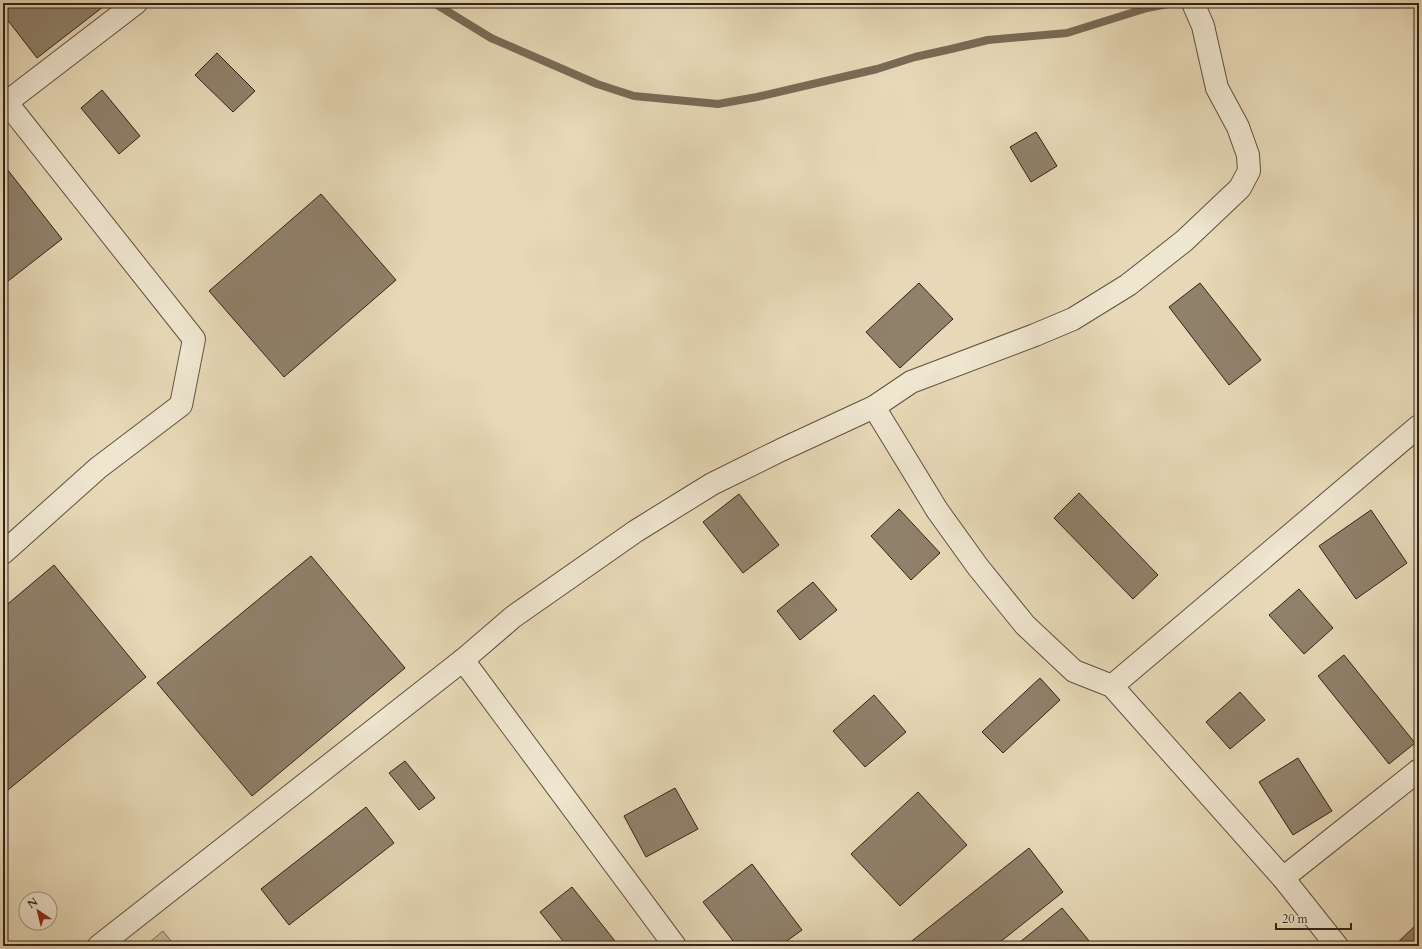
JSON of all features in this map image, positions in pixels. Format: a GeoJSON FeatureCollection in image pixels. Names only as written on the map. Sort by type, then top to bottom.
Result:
{"type":"FeatureCollection","features":[{"type":"Feature","properties":{"kind":"street"},"geometry":{"type":"LineString","coordinates":[[3,552],[98,468],[181,405],[194,338],[4,102],[136,3]]}},
{"type":"Feature","properties":{"kind":"street"},"geometry":{"type":"LineString","coordinates":[[99,946],[463,660],[513,617],[636,531],[726,477],[874,407],[910,382],[1035,335],[1078,316],[1128,285],[1184,241],[1240,188],[1249,171],[1248,155],[1238,127],[1217,88],[1203,26],[1193,3]]}},
{"type":"Feature","properties":{"kind":"street"},"geometry":{"type":"LineString","coordinates":[[874,407],[937,510],[978,567],[1025,625],[1074,672],[1112,686],[1283,878],[1337,946]]}},
{"type":"Feature","properties":{"kind":"street"},"geometry":{"type":"LineString","coordinates":[[1112,686],[1419,426]]}},
{"type":"Feature","properties":{"kind":"street"},"geometry":{"type":"LineString","coordinates":[[463,660],[675,946]]}},
{"type":"Feature","properties":{"kind":"street"},"geometry":{"type":"LineString","coordinates":[[1283,878],[1419,770]]}},
{"type":"Feature","properties":{"kind":"shaded area"},"geometry":{"type":"Polygon","coordinates":[[[163,931],[175,946],[145,946],[163,931]]]}},
{"type":"Feature","properties":{"kind":"building"},"geometry":{"type":"Polygon","coordinates":[[[3,3],[108,3],[37,58],[3,14],[3,3]]]}},
{"type":"Feature","properties":{"kind":"building"},"geometry":{"type":"Polygon","coordinates":[[[217,53],[255,91],[233,112],[195,75],[217,53]]]}},
{"type":"Feature","properties":{"kind":"building"},"geometry":{"type":"Polygon","coordinates":[[[102,90],[140,136],[119,154],[81,108],[102,90]]]}},
{"type":"Feature","properties":{"kind":"building"},"geometry":{"type":"Polygon","coordinates":[[[1036,132],[1057,166],[1031,182],[1010,147],[1036,132]]]}},
{"type":"Feature","properties":{"kind":"building"},"geometry":{"type":"Polygon","coordinates":[[[3,164],[62,239],[3,285],[3,164]]]}},
{"type":"Feature","properties":{"kind":"building"},"geometry":{"type":"Polygon","coordinates":[[[321,194],[396,280],[284,377],[209,291],[321,194]]]}},
{"type":"Feature","properties":{"kind":"building"},"geometry":{"type":"Polygon","coordinates":[[[919,283],[953,319],[900,368],[866,332],[919,283]]]}},
{"type":"Feature","properties":{"kind":"building"},"geometry":{"type":"Polygon","coordinates":[[[1200,283],[1261,360],[1229,385],[1169,307],[1200,283]]]}},
{"type":"Feature","properties":{"kind":"building"},"geometry":{"type":"Polygon","coordinates":[[[1079,493],[1158,575],[1133,599],[1054,518],[1079,493]]]}},
{"type":"Feature","properties":{"kind":"building"},"geometry":{"type":"Polygon","coordinates":[[[739,494],[779,545],[743,573],[703,522],[739,494]]]}},
{"type":"Feature","properties":{"kind":"building"},"geometry":{"type":"Polygon","coordinates":[[[899,509],[940,553],[911,580],[871,536],[899,509]]]}},
{"type":"Feature","properties":{"kind":"building"},"geometry":{"type":"Polygon","coordinates":[[[1371,510],[1407,563],[1356,599],[1319,546],[1371,510]]]}},
{"type":"Feature","properties":{"kind":"building"},"geometry":{"type":"Polygon","coordinates":[[[311,556],[405,668],[252,796],[157,683],[311,556]]]}},
{"type":"Feature","properties":{"kind":"building"},"geometry":{"type":"Polygon","coordinates":[[[54,565],[146,677],[3,794],[3,608],[54,565]]]}},
{"type":"Feature","properties":{"kind":"building"},"geometry":{"type":"Polygon","coordinates":[[[813,582],[837,610],[800,640],[777,611],[813,582]]]}},
{"type":"Feature","properties":{"kind":"building"},"geometry":{"type":"Polygon","coordinates":[[[1299,589],[1333,628],[1304,654],[1269,615],[1299,589]]]}},
{"type":"Feature","properties":{"kind":"building"},"geometry":{"type":"Polygon","coordinates":[[[1344,655],[1415,743],[1389,764],[1318,676],[1344,655]]]}},
{"type":"Feature","properties":{"kind":"building"},"geometry":{"type":"Polygon","coordinates":[[[1040,678],[1060,700],[1003,753],[982,732],[1040,678]]]}},
{"type":"Feature","properties":{"kind":"building"},"geometry":{"type":"Polygon","coordinates":[[[1240,692],[1265,720],[1230,749],[1206,722],[1240,692]]]}},
{"type":"Feature","properties":{"kind":"building"},"geometry":{"type":"Polygon","coordinates":[[[874,695],[906,732],[865,767],[833,731],[874,695]]]}},
{"type":"Feature","properties":{"kind":"building"},"geometry":{"type":"Polygon","coordinates":[[[1298,758],[1332,811],[1293,835],[1259,782],[1298,758]]]}},
{"type":"Feature","properties":{"kind":"building"},"geometry":{"type":"Polygon","coordinates":[[[405,761],[435,798],[419,810],[389,773],[405,761]]]}},
{"type":"Feature","properties":{"kind":"building"},"geometry":{"type":"Polygon","coordinates":[[[675,788],[698,829],[646,857],[624,816],[675,788]]]}},
{"type":"Feature","properties":{"kind":"building"},"geometry":{"type":"Polygon","coordinates":[[[918,792],[967,845],[900,906],[851,854],[918,792]]]}},
{"type":"Feature","properties":{"kind":"building"},"geometry":{"type":"Polygon","coordinates":[[[366,807],[394,843],[289,925],[261,889],[366,807]]]}},
{"type":"Feature","properties":{"kind":"building"},"geometry":{"type":"Polygon","coordinates":[[[1029,848],[1063,892],[995,946],[909,946],[908,944],[1029,848]]]}},
{"type":"Feature","properties":{"kind":"building"},"geometry":{"type":"Polygon","coordinates":[[[752,864],[802,930],[780,946],[737,946],[703,902],[752,864]]]}},
{"type":"Feature","properties":{"kind":"building"},"geometry":{"type":"Polygon","coordinates":[[[572,887],[619,946],[567,946],[540,912],[572,887]]]}},
{"type":"Feature","properties":{"kind":"building"},"geometry":{"type":"Polygon","coordinates":[[[1062,908],[1090,942],[1086,946],[1015,946],[1062,908]]]}},
{"type":"Feature","properties":{"kind":"building"},"geometry":{"type":"Polygon","coordinates":[[[1419,922],[1419,946],[1394,946],[1419,922]]]}},
{"type":"Feature","properties":{"kind":"waterway"},"geometry":{"type":"LineString","coordinates":[[434,3],[491,38],[597,84],[634,96],[718,104],[757,97],[877,69],[915,57],[988,40],[1067,33],[1147,8],[1173,3]]}}]}
